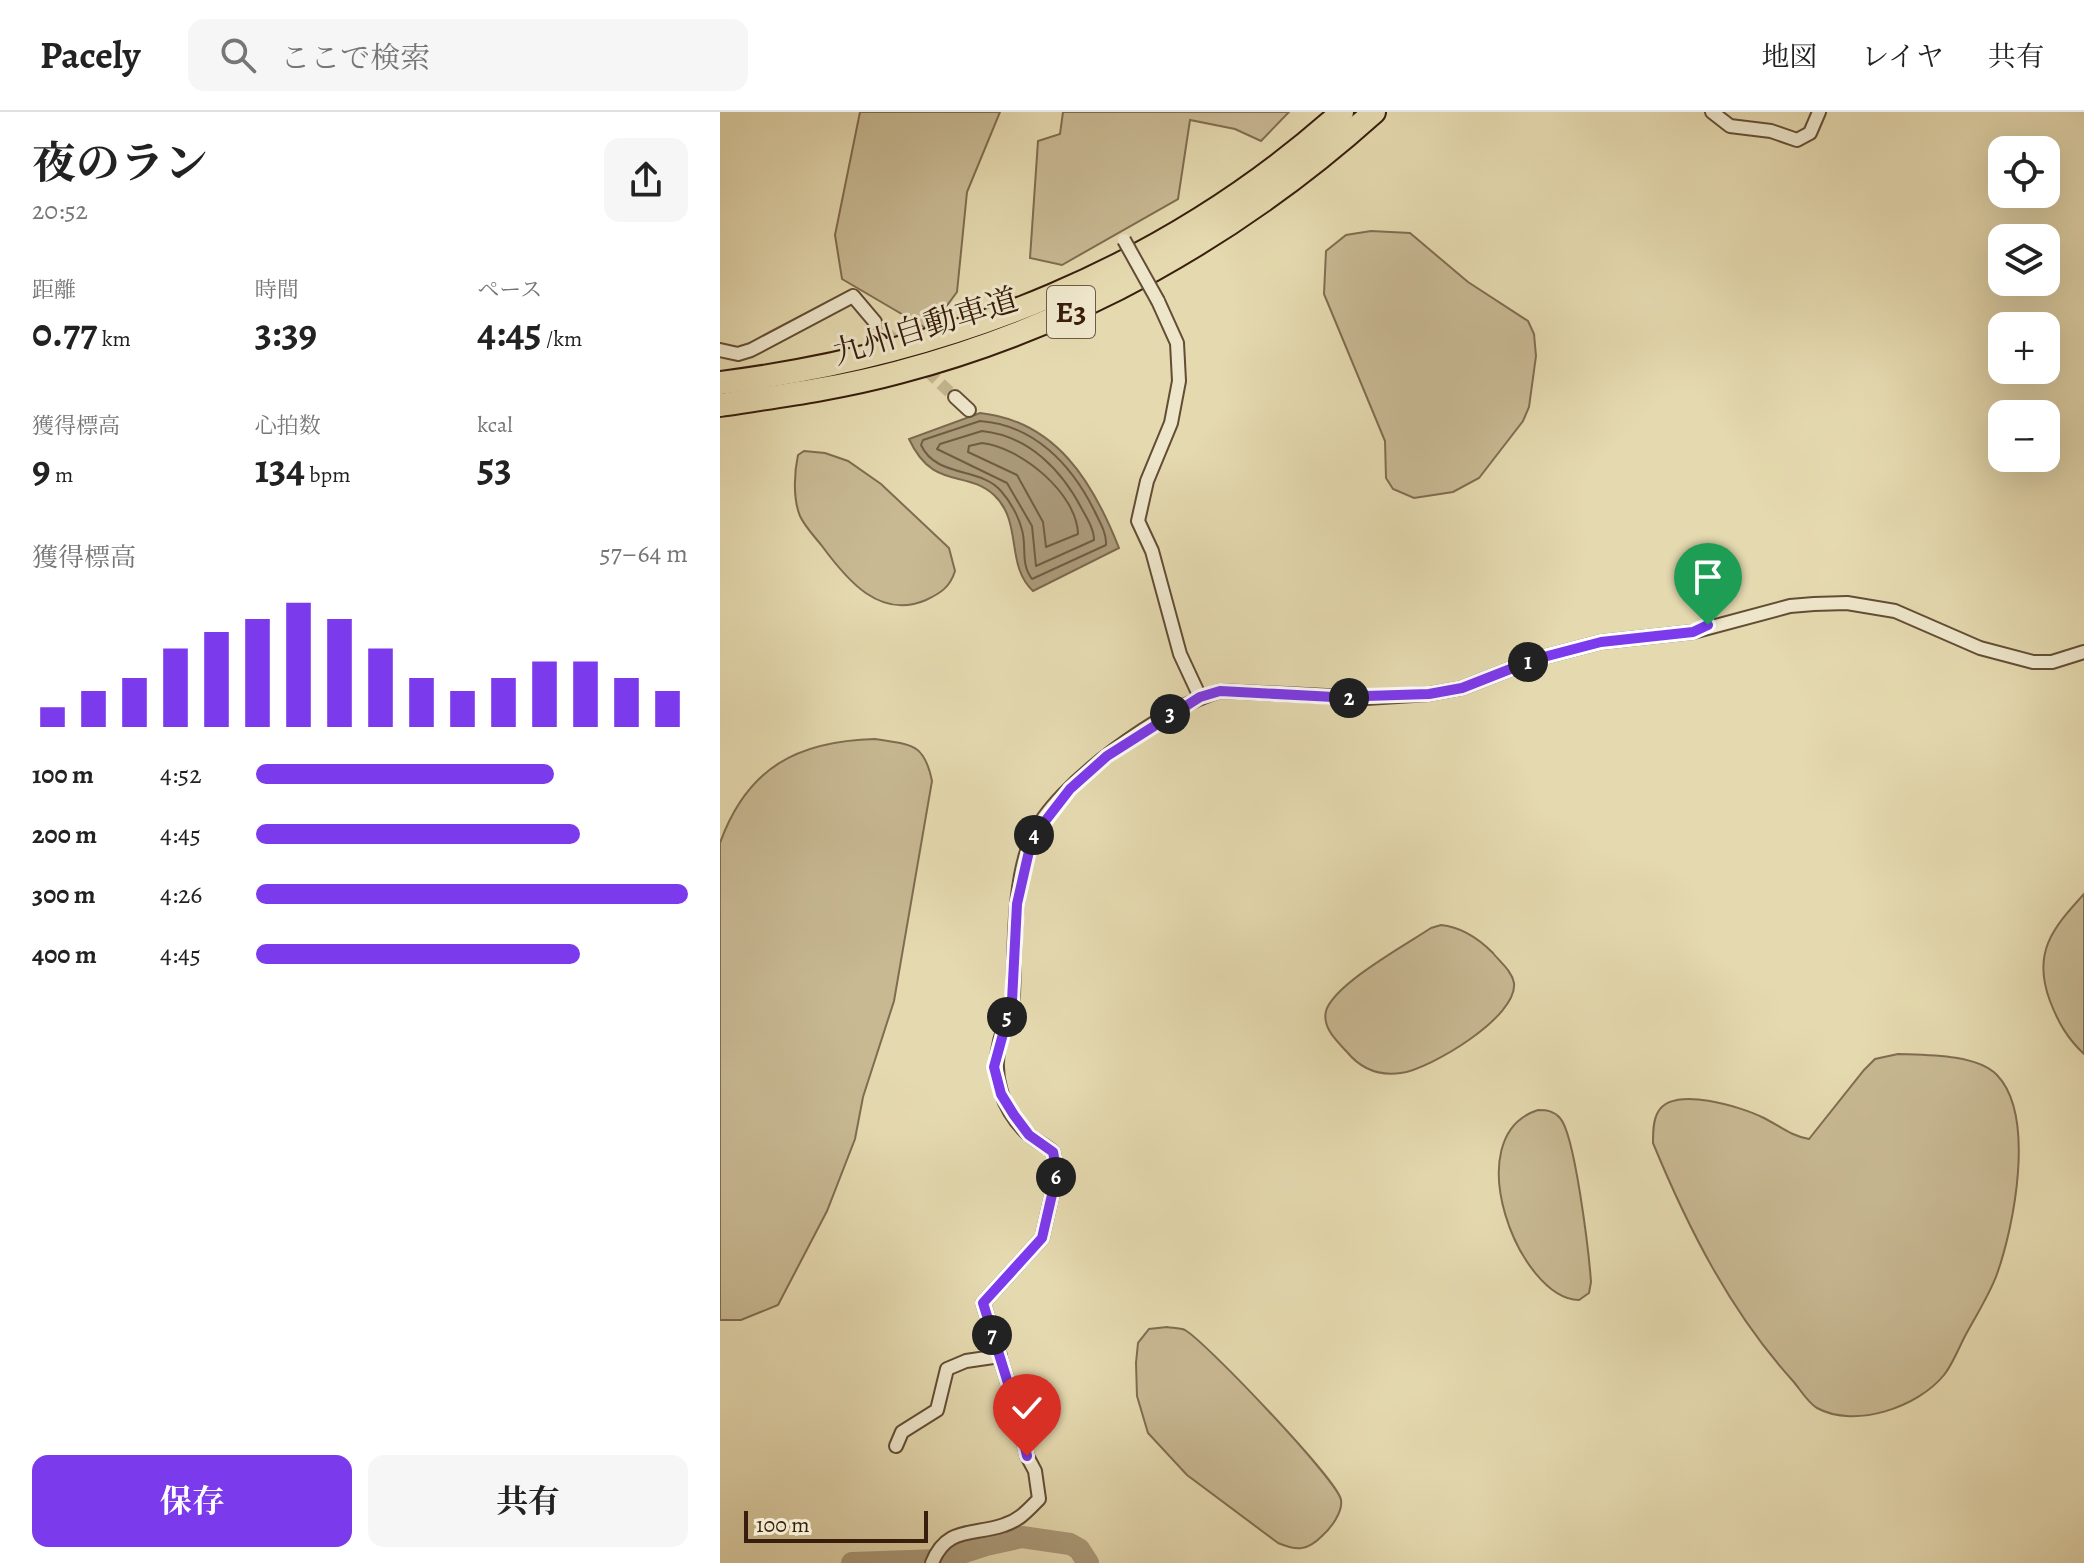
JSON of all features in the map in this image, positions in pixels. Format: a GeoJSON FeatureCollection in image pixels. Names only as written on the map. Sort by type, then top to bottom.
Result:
{"type":"FeatureCollection","features":[{"type":"Feature","properties":{"kind":"highway","name":"九州自動車道"},"geometry":{"type":"LineString","coordinates":[[720,383],[780,375],[891,352],[1043,302],[1111,271],[1172,236],[1276,167],[1342,112]]}},
{"type":"Feature","properties":{"kind":"highway","name":"九州自動車道"},"geometry":{"type":"LineString","coordinates":[[720,405],[900,372],[1005,339],[1066,314],[1127,286],[1236,221],[1287,185],[1374,112]]}},
{"type":"Feature","properties":{"kind":"street"},"geometry":{"type":"LineString","coordinates":[[1712,112],[1730,126],[1771,131],[1797,140],[1810,133],[1819,112]]}},
{"type":"Feature","properties":{"kind":"street"},"geometry":{"type":"LineString","coordinates":[[1124,240],[1177,343],[1179,381],[1171,423],[1147,481],[1138,521],[1152,551],[1180,654],[1200,697]]}},
{"type":"Feature","properties":{"kind":"street"},"geometry":{"type":"LineString","coordinates":[[720,350],[738,354],[751,350],[853,296],[875,322]]}},
{"type":"Feature","properties":{"kind":"street"},"geometry":{"type":"LineString","coordinates":[[955,397],[969,410]]}},
{"type":"Feature","properties":{"kind":"street"},"geometry":{"type":"LineString","coordinates":[[932,1563],[939,1545],[958,1535],[1004,1525],[1023,1516],[1039,1499],[1035,1471],[1027,1456],[983,1303],[1042,1238],[1057,1173],[1053,1152],[1029,1135],[1001,1094],[994,1067],[1012,1001],[1017,904],[1032,838],[1070,789],[1107,756],[1200,697],[1220,691],[1356,698],[1429,694],[1462,688],[1536,659],[1601,642],[1693,632],[1790,606],[1847,603],[1895,611],[1980,648],[2033,662],[2052,662],[2084,652]]}},
{"type":"Feature","properties":{"kind":"street"},"geometry":{"type":"LineString","coordinates":[[896,1446],[902,1432],[937,1410],[947,1369],[966,1361],[1000,1356]]}},
{"type":"Feature","properties":{"kind":"shaded area"},"geometry":{"type":"Polygon","coordinates":[[[860,112],[1000,112],[967,192],[957,292],[929,330],[842,279],[835,235],[860,112]]]}},
{"type":"Feature","properties":{"kind":"shaded area"},"geometry":{"type":"Polygon","coordinates":[[[1063,112],[1289,112],[1261,141],[1235,129],[1190,120],[1178,199],[1062,265],[1030,258],[1038,141],[1060,134],[1063,112]]]}},
{"type":"Feature","properties":{"kind":"shaded area"},"geometry":{"type":"Polygon","coordinates":[[[1371,231],[1410,233],[1468,282],[1528,321],[1534,334],[1536,356],[1529,407],[1523,421],[1479,478],[1453,492],[1414,498],[1393,489],[1386,478],[1385,441],[1324,294],[1326,251],[1346,235],[1371,231]]]}},
{"type":"Feature","properties":{"kind":"shaded area"},"geometry":{"type":"Polygon","coordinates":[[[804,451],[825,453],[848,461],[881,484],[949,548],[955,571],[944,589],[926,600],[894,605],[866,593],[842,572],[800,516],[795,478],[798,455],[804,451]]]}},
{"type":"Feature","properties":{"kind":"shaded area"},"geometry":{"type":"Polygon","coordinates":[[[875,739],[907,745],[920,752],[932,781],[894,1001],[863,1097],[855,1139],[827,1211],[778,1305],[741,1320],[720,1320],[720,843],[745,795],[778,764],[822,746],[875,739]]]}},
{"type":"Feature","properties":{"kind":"shaded area"},"geometry":{"type":"Polygon","coordinates":[[[2084,894],[2084,1054],[2056,1016],[2043,969],[2044,955],[2054,931],[2084,894]]]}},
{"type":"Feature","properties":{"kind":"shaded area"},"geometry":{"type":"Polygon","coordinates":[[[1441,925],[1469,934],[1493,953],[1513,979],[1511,996],[1488,1025],[1451,1052],[1431,1062],[1393,1074],[1365,1067],[1352,1058],[1331,1034],[1326,1023],[1326,1011],[1332,1000],[1356,977],[1431,928],[1441,925]]]}},
{"type":"Feature","properties":{"kind":"shaded area"},"geometry":{"type":"Polygon","coordinates":[[[1898,1054],[1964,1059],[1997,1075],[2009,1093],[2016,1117],[2019,1143],[2015,1201],[1994,1282],[1944,1375],[1919,1397],[1885,1411],[1867,1415],[1832,1414],[1817,1408],[1807,1399],[1731,1298],[1696,1238],[1667,1175],[1653,1143],[1654,1123],[1658,1112],[1666,1104],[1692,1099],[1754,1113],[1809,1139],[1875,1059],[1898,1054]]]}},
{"type":"Feature","properties":{"kind":"shaded area"},"geometry":{"type":"Polygon","coordinates":[[[1538,1110],[1550,1111],[1560,1118],[1571,1146],[1591,1282],[1589,1293],[1579,1300],[1557,1293],[1536,1274],[1518,1246],[1505,1214],[1499,1181],[1501,1151],[1514,1126],[1538,1110]]]}},
{"type":"Feature","properties":{"kind":"shaded area"},"geometry":{"type":"Polygon","coordinates":[[[1167,1327],[1185,1330],[1218,1359],[1296,1441],[1335,1488],[1341,1500],[1338,1515],[1317,1541],[1296,1548],[1278,1543],[1187,1475],[1148,1433],[1137,1396],[1138,1343],[1149,1329],[1167,1327]]]}},
{"type":"Feature","properties":{"kind":"water"},"geometry":{"type":"Polygon","coordinates":[[[980,413],[1007,418],[1051,442],[1084,478],[1119,548],[1033,591],[1019,569],[1012,530],[1003,506],[983,487],[939,473],[928,466],[909,439],[980,413]]]}},
{"type":"Feature","properties":{"kind":"waterway"},"geometry":{"type":"LineString","coordinates":[[852,1563],[940,1560],[1022,1537],[1070,1544],[1079,1549],[1088,1563]]}},
{"type":"Feature","properties":{"kind":"tunnel"},"geometry":{"type":"LineString","coordinates":[[875,322],[955,397]]}},
{"type":"Feature","properties":{"kind":"route"},"geometry":{"type":"LineString","coordinates":[[1027,1456],[1005,1370],[983,1303],[991,1290],[1014,1270],[1042,1238],[1052,1207],[1057,1173],[1053,1152],[1029,1135],[1001,1094],[994,1067],[1012,1001],[1017,904],[1032,838],[1070,789],[1107,756],[1140,733],[1200,697],[1220,691],[1367,698],[1429,694],[1462,688],[1536,659],[1601,642],[1693,632],[1708,625]]}}]}
